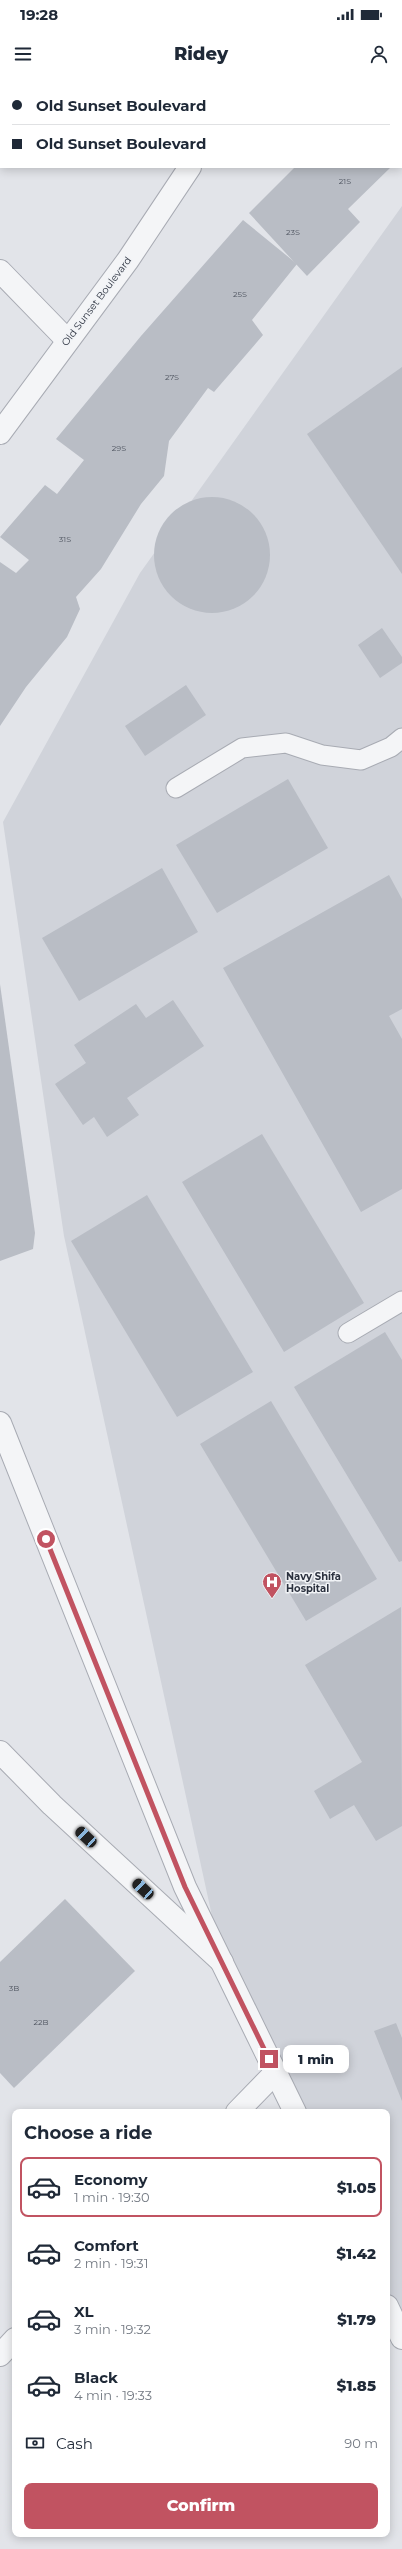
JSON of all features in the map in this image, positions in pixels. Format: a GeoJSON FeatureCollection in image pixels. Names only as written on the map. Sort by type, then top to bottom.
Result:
{"type":"FeatureCollection","features":[{"type":"Feature","properties":{"kind":"street","name":"Old Sunset Boulevard"},"geometry":{"type":"LineString","coordinates":[[0,433],[47,372],[67,340],[128,260],[189,168]]}},
{"type":"Feature","properties":{"kind":"street"},"geometry":{"type":"LineString","coordinates":[[0,271],[67,340]]}},
{"type":"Feature","properties":{"kind":"street"},"geometry":{"type":"LineString","coordinates":[[0,1423],[185,1887],[293,2109]]}},
{"type":"Feature","properties":{"kind":"street"},"geometry":{"type":"LineString","coordinates":[[0,1752],[52,1805],[222,1962]]}},
{"type":"Feature","properties":{"kind":"street"},"geometry":{"type":"LineString","coordinates":[[240,2109],[275,2073]]}},
{"type":"Feature","properties":{"kind":"street"},"geometry":{"type":"LineString","coordinates":[[390,2312],[402,2338]]}},
{"type":"Feature","properties":{"kind":"street"},"geometry":{"type":"LineString","coordinates":[[0,2355],[12,2342]]}},
{"type":"Feature","properties":{"kind":"lane"},"geometry":{"type":"LineString","coordinates":[[176,788],[242,748],[286,743],[322,755],[361,760],[391,747],[402,738]]}},
{"type":"Feature","properties":{"kind":"lane"},"geometry":{"type":"LineString","coordinates":[[348,1333],[402,1301]]}},
{"type":"Feature","properties":{"kind":"shaded area","name":"Navy Shifa Hospital"},"geometry":{"type":"Polygon","coordinates":[[[402,206],[402,2327],[390,2303],[390,2109],[295,2109],[222,1962],[64,1236],[3,822],[140,573],[402,206]]]}},
{"type":"Feature","properties":{"kind":"building"},"geometry":{"type":"Polygon","coordinates":[[[294,168],[390,168],[348,209],[360,222],[307,276],[249,213],[294,168]]]}},
{"type":"Feature","properties":{"kind":"building"},"geometry":{"type":"Polygon","coordinates":[[[243,220],[297,264],[252,320],[263,335],[214,392],[208,388],[169,441],[164,476],[141,504],[101,569],[76,597],[80,609],[67,637],[26,687],[0,726],[0,562],[16,573],[29,560],[0,537],[45,485],[57,494],[84,460],[56,439],[141,336],[243,220]]]}},
{"type":"Feature","properties":{"kind":"building"},"geometry":{"type":"Polygon","coordinates":[[[402,367],[402,574],[307,434],[402,367]]]}},
{"type":"Feature","properties":{"kind":"building"},"geometry":{"type":"Polygon","coordinates":[[[212,497],[234,501],[253,514],[266,533],[270,555],[266,577],[253,596],[234,609],[212,613],[190,609],[171,596],[158,577],[154,555],[158,533],[171,514],[190,501],[212,497]]]}},
{"type":"Feature","properties":{"kind":"building"},"geometry":{"type":"Polygon","coordinates":[[[382,628],[402,657],[402,663],[380,678],[358,645],[382,628]]]}},
{"type":"Feature","properties":{"kind":"building"},"geometry":{"type":"Polygon","coordinates":[[[186,685],[206,715],[145,756],[125,726],[186,685]]]}},
{"type":"Feature","properties":{"kind":"building"},"geometry":{"type":"Polygon","coordinates":[[[288,779],[328,848],[217,913],[176,845],[288,779]]]}},
{"type":"Feature","properties":{"kind":"building"},"geometry":{"type":"Polygon","coordinates":[[[162,868],[198,932],[79,1001],[42,938],[162,868]]]}},
{"type":"Feature","properties":{"kind":"building"},"geometry":{"type":"Polygon","coordinates":[[[389,875],[402,899],[402,1009],[389,1016],[402,1039],[402,1189],[361,1212],[223,968],[389,875]]]}},
{"type":"Feature","properties":{"kind":"building"},"geometry":{"type":"Polygon","coordinates":[[[0,984],[35,1233],[33,1249],[0,1261],[0,984]]]}},
{"type":"Feature","properties":{"kind":"building"},"geometry":{"type":"Polygon","coordinates":[[[173,1000],[204,1046],[127,1098],[139,1115],[107,1137],[94,1117],[83,1125],[55,1084],[86,1063],[74,1045],[136,1004],[146,1018],[173,1000]]]}},
{"type":"Feature","properties":{"kind":"building"},"geometry":{"type":"Polygon","coordinates":[[[262,1134],[364,1303],[284,1352],[182,1182],[262,1134]]]}},
{"type":"Feature","properties":{"kind":"building"},"geometry":{"type":"Polygon","coordinates":[[[147,1195],[253,1372],[177,1417],[71,1241],[147,1195]]]}},
{"type":"Feature","properties":{"kind":"building"},"geometry":{"type":"Polygon","coordinates":[[[385,1332],[402,1360],[402,1561],[399,1562],[294,1387],[385,1332]]]}},
{"type":"Feature","properties":{"kind":"building"},"geometry":{"type":"Polygon","coordinates":[[[271,1401],[377,1579],[306,1621],[200,1444],[271,1401]]]}},
{"type":"Feature","properties":{"kind":"building"},"geometry":{"type":"Polygon","coordinates":[[[401,1607],[402,1826],[376,1841],[354,1805],[330,1819],[314,1791],[362,1762],[305,1665],[401,1607]]]}},
{"type":"Feature","properties":{"kind":"building"},"geometry":{"type":"Polygon","coordinates":[[[65,1899],[135,1971],[14,2088],[0,2073],[0,1962],[65,1899]]]}},
{"type":"Feature","properties":{"kind":"building"},"geometry":{"type":"Polygon","coordinates":[[[396,2023],[402,2038],[402,2101],[374,2031],[396,2023]]]}},
{"type":"Feature","properties":{"kind":"place","name":"Navy Shifa Hospital"},"geometry":{"type":"Point","coordinates":[272,1599]}},
{"type":"Feature","properties":{"kind":"route"},"geometry":{"type":"LineString","coordinates":[[46,1539],[185,1887],[269,2059]]}}]}
